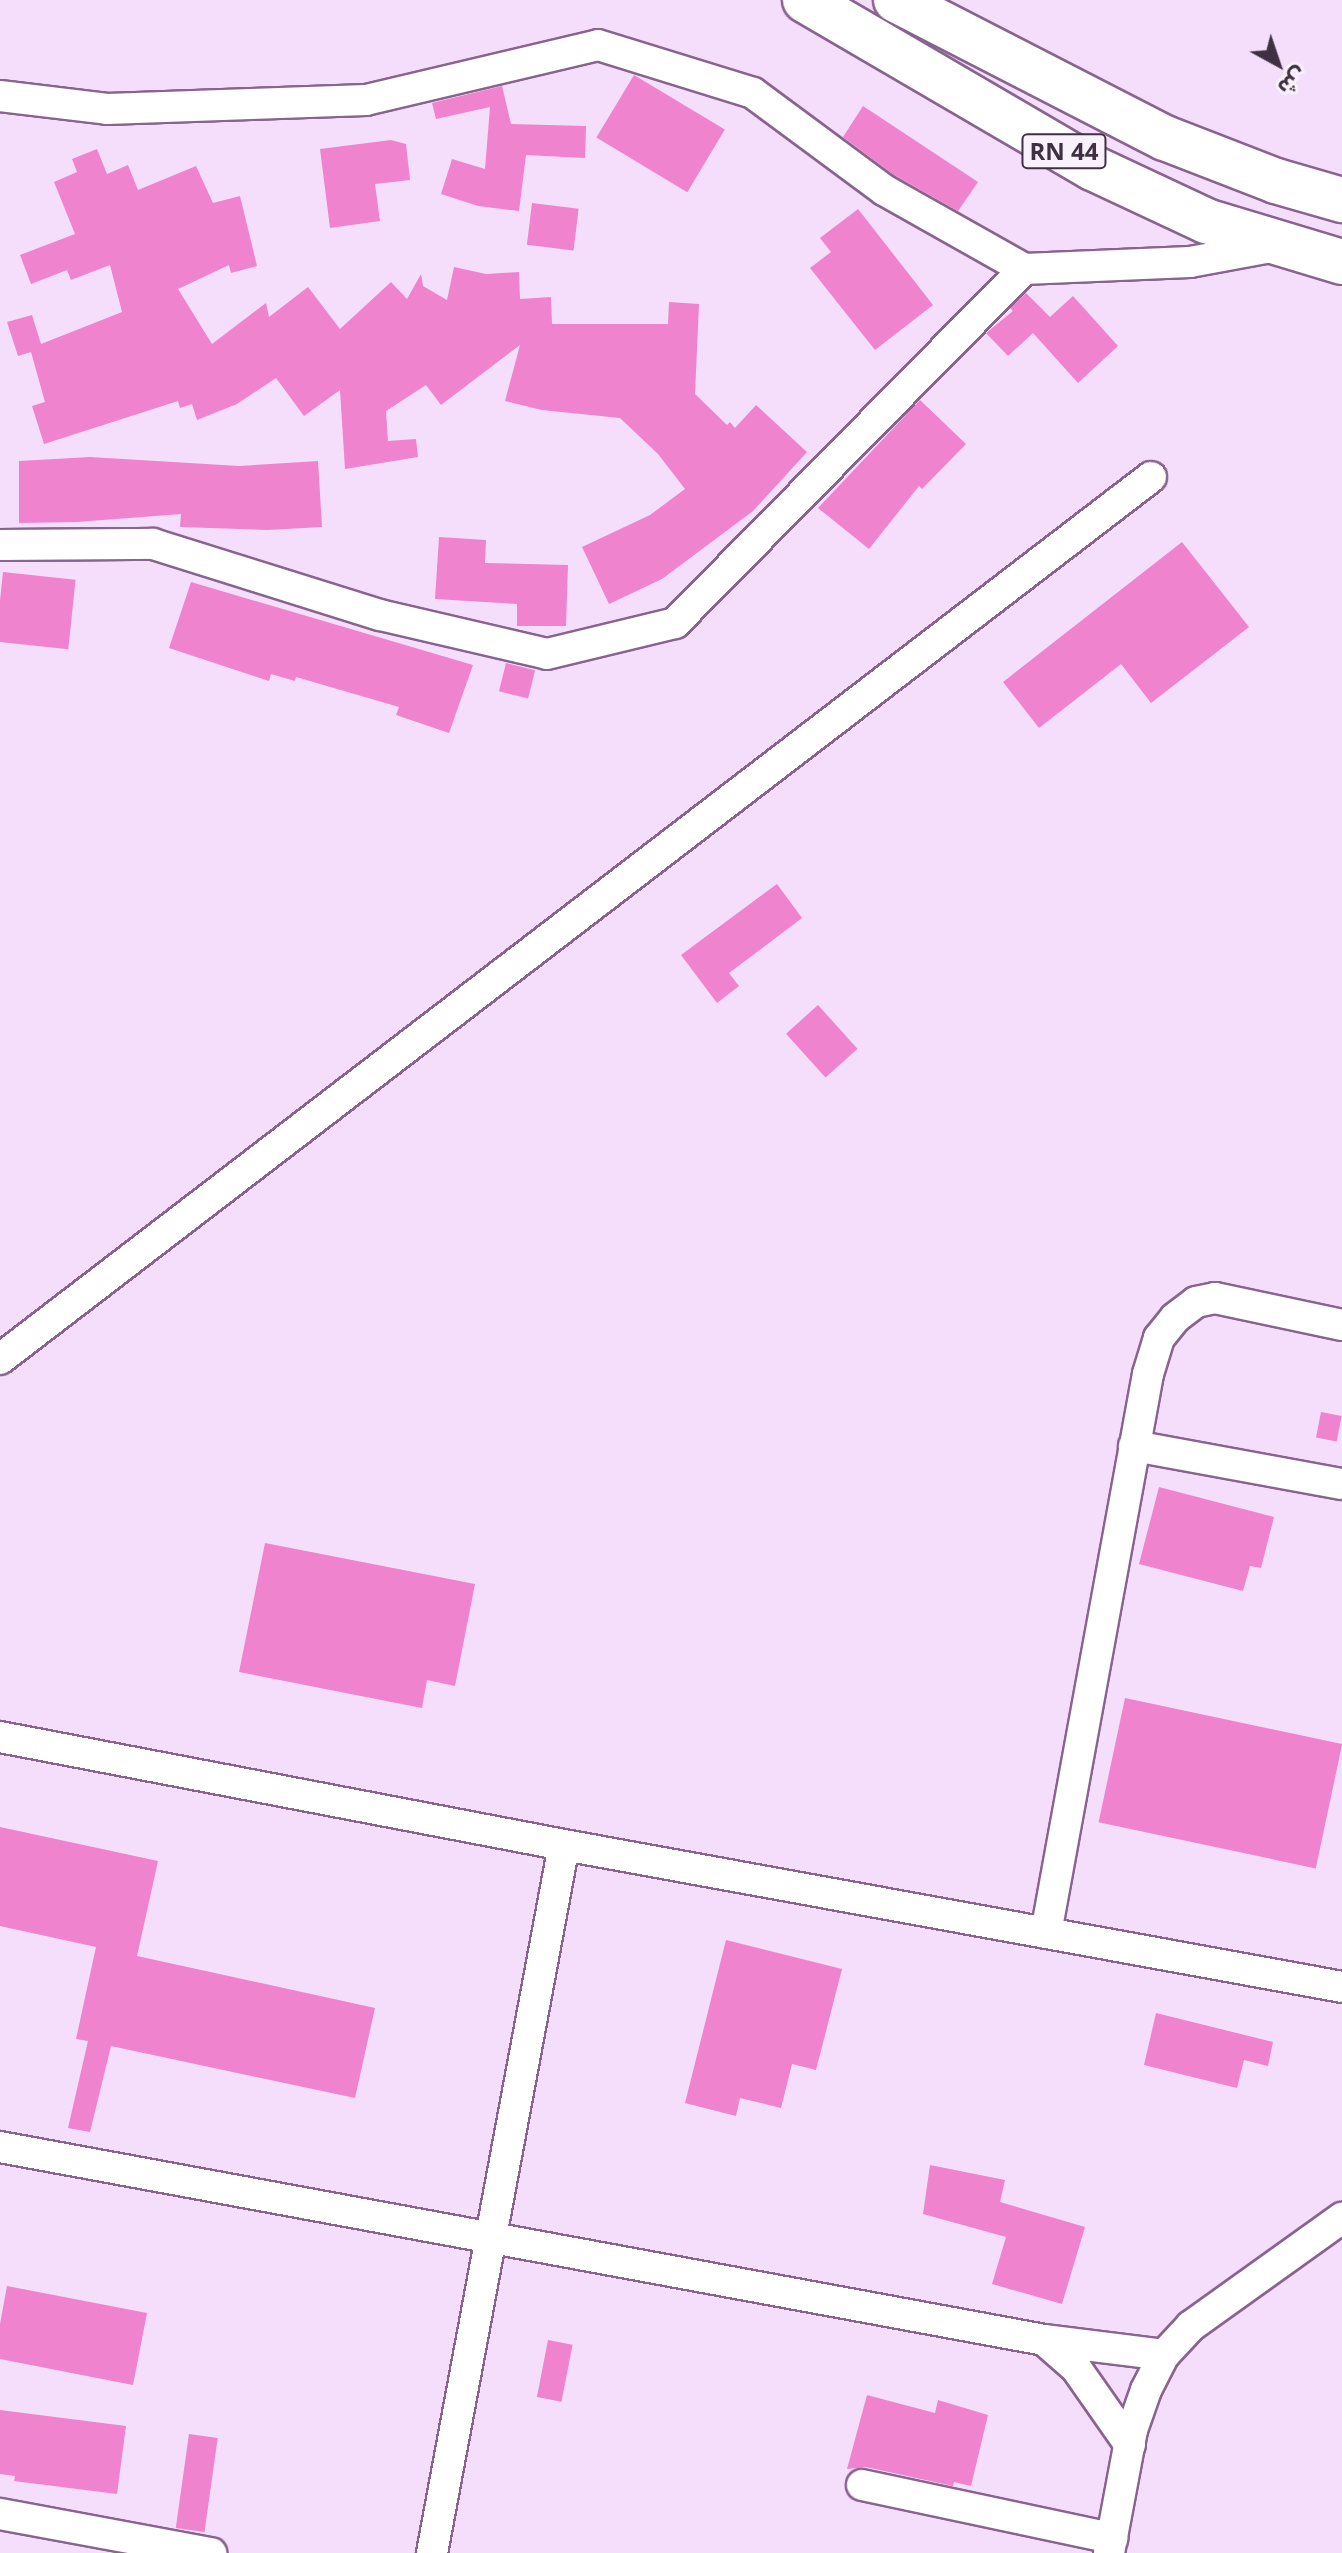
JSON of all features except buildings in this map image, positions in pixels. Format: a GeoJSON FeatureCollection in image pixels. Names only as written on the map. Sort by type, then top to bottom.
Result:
{"type":"FeatureCollection","features":[{"type":"Feature","properties":{"kind":"highway","name":"RN 44"},"geometry":{"type":"LineString","coordinates":[[805,0],[1093,168],[1206,221],[1342,262]]}},
{"type":"Feature","properties":{"kind":"highway","name":"RN 44"},"geometry":{"type":"LineString","coordinates":[[896,0],[1165,138],[1276,181],[1342,200]]}},
{"type":"Feature","properties":{"kind":"street"},"geometry":{"type":"LineString","coordinates":[[0,96],[107,109],[366,100],[598,45],[753,93],[884,190],[1024,269],[1190,262],[1282,245]]}},
{"type":"Feature","properties":{"kind":"street"},"geometry":{"type":"LineString","coordinates":[[0,545],[153,544],[380,615],[547,654],[675,623],[1024,269]]}},
{"type":"Feature","properties":{"kind":"street"},"geometry":{"type":"LineString","coordinates":[[0,1359],[1151,477]]}},
{"type":"Feature","properties":{"kind":"street"},"geometry":{"type":"LineString","coordinates":[[1046,1933],[1134,1446],[1148,1374],[1159,1338],[1175,1318],[1196,1302],[1215,1298],[1342,1325]]}},
{"type":"Feature","properties":{"kind":"street"},"geometry":{"type":"LineString","coordinates":[[1134,1446],[1342,1484]]}},
{"type":"Feature","properties":{"kind":"street"},"geometry":{"type":"LineString","coordinates":[[0,1737],[564,1845],[1342,1987]]}},
{"type":"Feature","properties":{"kind":"street"},"geometry":{"type":"LineString","coordinates":[[432,2553],[564,1845]]}},
{"type":"Feature","properties":{"kind":"street"},"geometry":{"type":"LineString","coordinates":[[0,2147],[1044,2340],[1164,2355]]}},
{"type":"Feature","properties":{"kind":"street"},"geometry":{"type":"LineString","coordinates":[[862,2485],[1110,2545],[1130,2445],[1146,2390],[1164,2355],[1191,2326],[1342,2218]]}},
{"type":"Feature","properties":{"kind":"street"},"geometry":{"type":"LineString","coordinates":[[1044,2340],[1076,2368],[1130,2445]]}},
{"type":"Feature","properties":{"kind":"street"},"geometry":{"type":"LineString","coordinates":[[0,2514],[211,2553]]}}]}
